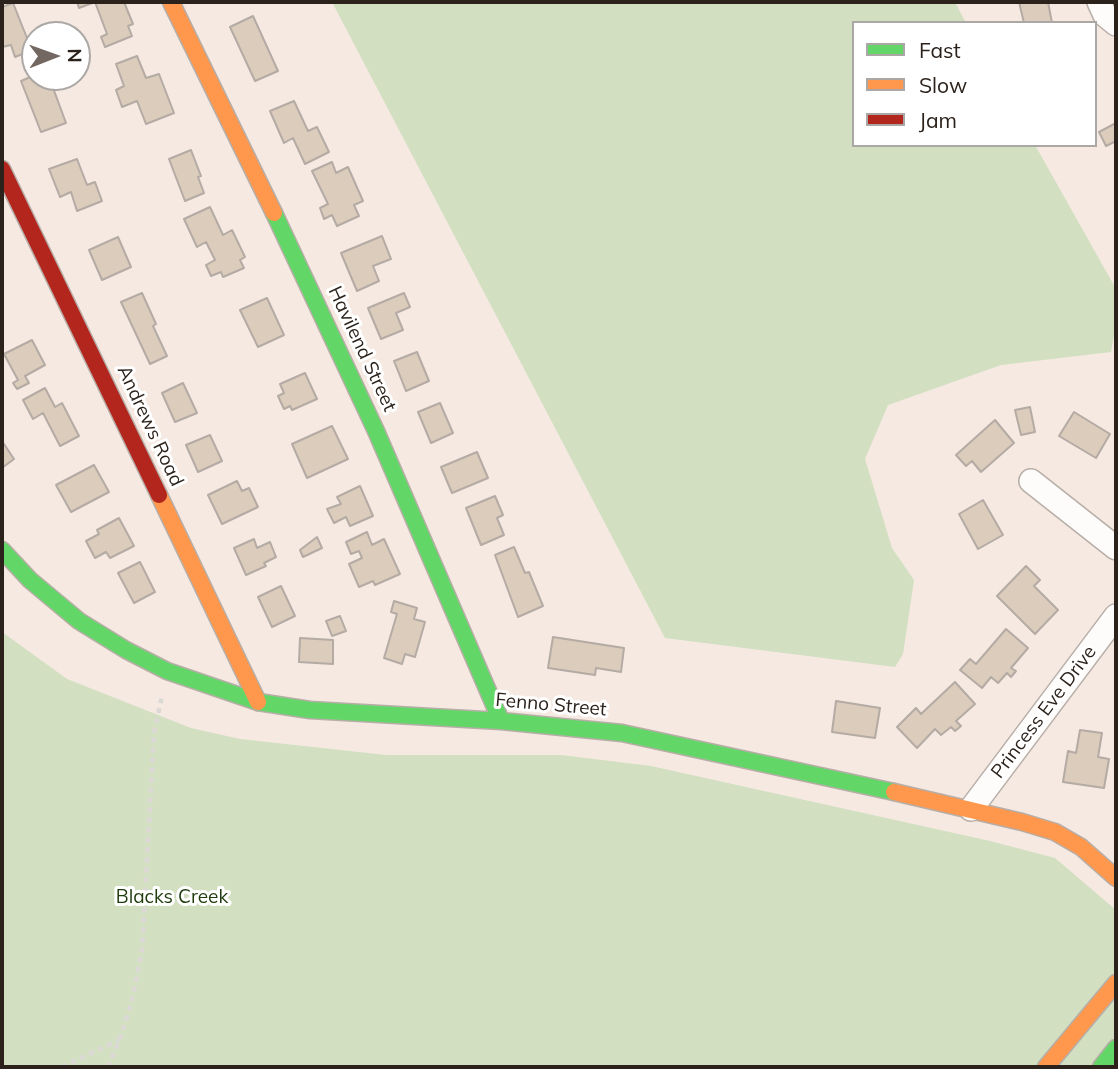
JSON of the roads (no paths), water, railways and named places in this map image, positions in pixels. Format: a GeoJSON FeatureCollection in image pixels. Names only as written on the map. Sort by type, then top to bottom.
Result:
{"type":"FeatureCollection","features":[{"type":"Feature","properties":{"kind":"street","name":"Havilend Street"},"geometry":{"type":"LineString","coordinates":[[171,2],[376,431],[501,721]]}},
{"type":"Feature","properties":{"kind":"street"},"geometry":{"type":"LineString","coordinates":[[1099,2],[1105,15],[1116,24]]}},
{"type":"Feature","properties":{"kind":"street","name":"Andrews Road"},"geometry":{"type":"LineString","coordinates":[[2,169],[258,702]]}},
{"type":"Feature","properties":{"kind":"street"},"geometry":{"type":"LineString","coordinates":[[1031,481],[1116,548]]}},
{"type":"Feature","properties":{"kind":"street","name":"Fenno Street"},"geometry":{"type":"LineString","coordinates":[[2,550],[30,580],[79,621],[167,671],[258,702],[310,710],[501,721],[622,733],[971,809],[1055,832],[1081,848],[1116,878]]}},
{"type":"Feature","properties":{"kind":"street","name":"Princess Eve Drive"},"geometry":{"type":"LineString","coordinates":[[971,809],[1116,616]]}},
{"type":"Feature","properties":{"kind":"street"},"geometry":{"type":"LineString","coordinates":[[1046,1067],[1116,983]]}},
{"type":"Feature","properties":{"kind":"street"},"geometry":{"type":"LineString","coordinates":[[1101,1067],[1116,1048]]}},
{"type":"Feature","properties":{"kind":"park label","name":"Blacks Creek"},"geometry":{"type":"Point","coordinates":[172,897]}}]}
